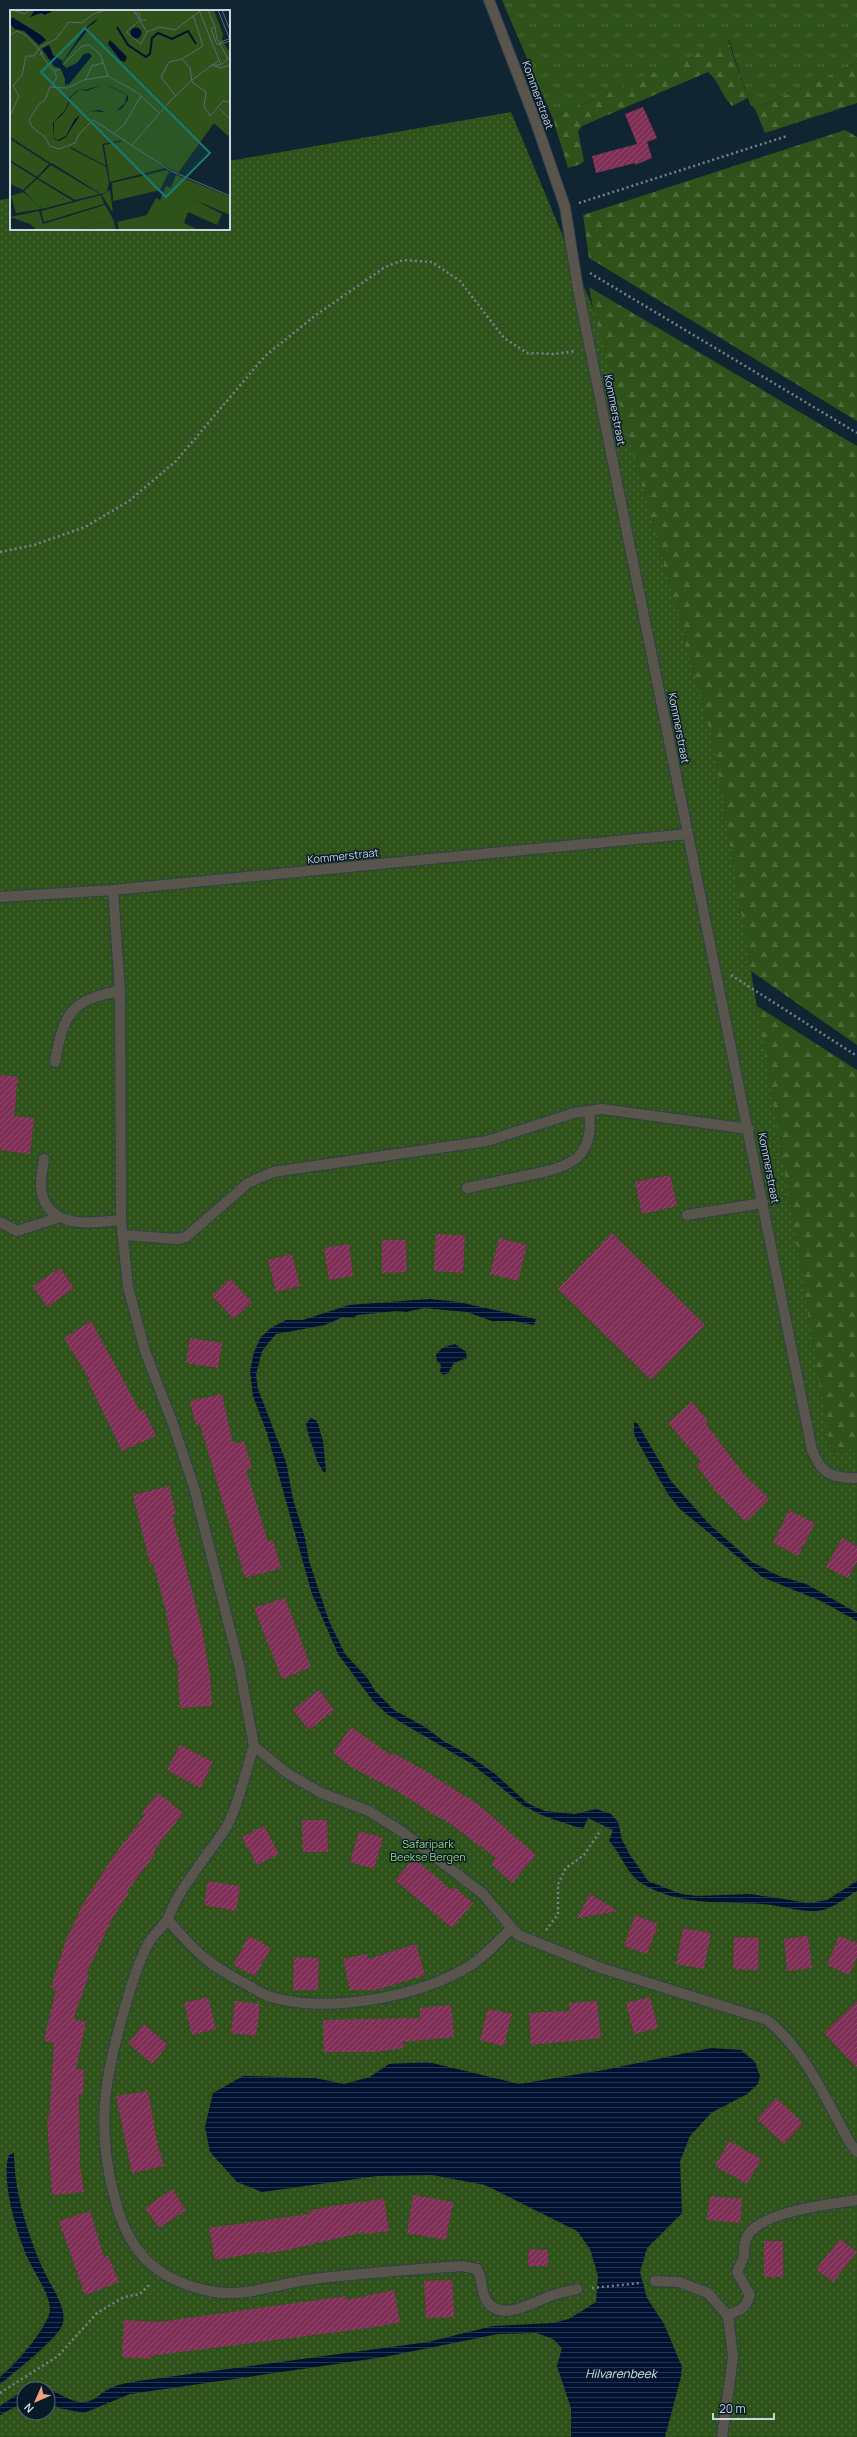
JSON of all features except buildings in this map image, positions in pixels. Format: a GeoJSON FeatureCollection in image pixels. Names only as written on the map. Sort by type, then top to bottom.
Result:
{"type":"FeatureCollection","features":[{"type":"Feature","properties":{"kind":"street","name":"Kommerstraat"},"geometry":{"type":"LineString","coordinates":[[488,0],[535,120],[565,208],[578,289],[812,1450],[818,1465],[836,1477],[857,1478]]}},
{"type":"Feature","properties":{"kind":"street","name":"Kommerstraat"},"geometry":{"type":"LineString","coordinates":[[0,897],[113,890],[688,834]]}},
{"type":"Feature","properties":{"kind":"street"},"geometry":{"type":"LineString","coordinates":[[113,890],[120,992],[121,1220],[128,1287],[136,1320],[194,1487],[239,1665],[254,1746],[235,1806],[226,1826],[176,1900],[167,1919],[148,1944],[130,1987],[106,2082],[104,2111],[107,2153],[112,2188],[119,2216],[129,2238],[142,2258],[160,2273],[185,2285],[216,2292],[236,2294],[313,2280],[384,2271],[462,2266],[477,2268],[481,2276],[481,2291],[487,2302],[500,2310],[530,2306],[553,2295],[578,2290]]}},
{"type":"Feature","properties":{"kind":"street"},"geometry":{"type":"LineString","coordinates":[[55,1062],[60,1032],[72,1009],[94,996],[120,992]]}},
{"type":"Feature","properties":{"kind":"street"},"geometry":{"type":"LineString","coordinates":[[123,1235],[177,1239],[186,1237],[248,1183],[273,1172],[487,1141],[574,1113],[617,1110],[748,1128]]}},
{"type":"Feature","properties":{"kind":"street"},"geometry":{"type":"LineString","coordinates":[[467,1188],[560,1169],[578,1157],[586,1148],[592,1129],[589,1111]]}},
{"type":"Feature","properties":{"kind":"street"},"geometry":{"type":"LineString","coordinates":[[44,1159],[41,1188],[45,1202],[57,1218]]}},
{"type":"Feature","properties":{"kind":"street"},"geometry":{"type":"LineString","coordinates":[[686,1215],[763,1203]]}},
{"type":"Feature","properties":{"kind":"street"},"geometry":{"type":"LineString","coordinates":[[0,1222],[17,1231],[57,1218],[83,1224],[121,1220]]}},
{"type":"Feature","properties":{"kind":"street"},"geometry":{"type":"LineString","coordinates":[[254,1746],[287,1773],[321,1793],[369,1811],[401,1831],[483,1894],[518,1936],[601,1968],[767,2020],[783,2033],[797,2048],[857,2152]]}},
{"type":"Feature","properties":{"kind":"street"},"geometry":{"type":"LineString","coordinates":[[167,1919],[198,1955],[220,1971],[268,1996],[304,2002],[360,2002],[406,1994],[451,1976],[472,1965],[511,1929]]}},
{"type":"Feature","properties":{"kind":"street"},"geometry":{"type":"LineString","coordinates":[[727,2315],[738,2312],[747,2305],[750,2295],[737,2272],[744,2257],[745,2240],[749,2233],[772,2218],[826,2203],[857,2200]]}},
{"type":"Feature","properties":{"kind":"street"},"geometry":{"type":"LineString","coordinates":[[655,2281],[679,2282],[708,2293],[727,2315],[732,2340],[733,2357],[722,2437]]}},
{"type":"Feature","properties":{"kind":"path"},"geometry":{"type":"LineString","coordinates":[[565,208],[787,136]]}},
{"type":"Feature","properties":{"kind":"path"},"geometry":{"type":"LineString","coordinates":[[0,552],[34,545],[85,527],[129,501],[176,461],[266,356],[316,315],[385,267],[403,260],[432,262],[460,281],[504,338],[526,353],[554,354],[590,348]]}},
{"type":"Feature","properties":{"kind":"path"},"geometry":{"type":"LineString","coordinates":[[574,263],[857,433]]}},
{"type":"Feature","properties":{"kind":"path"},"geometry":{"type":"LineString","coordinates":[[715,965],[857,1056]]}},
{"type":"Feature","properties":{"kind":"path"},"geometry":{"type":"LineString","coordinates":[[534,1942],[558,1914],[558,1884],[566,1868],[584,1855],[600,1830]]}},
{"type":"Feature","properties":{"kind":"path"},"geometry":{"type":"LineString","coordinates":[[0,2393],[58,2356],[97,2313],[124,2297],[140,2294],[160,2273]]}},
{"type":"Feature","properties":{"kind":"path"},"geometry":{"type":"LineString","coordinates":[[578,2290],[655,2281]]}},
{"type":"Feature","properties":{"kind":"green space"},"geometry":{"type":"Polygon","coordinates":[[[502,0],[857,0],[857,63],[755,109],[750,104],[729,40],[562,113],[553,119],[502,0]]]}},
{"type":"Feature","properties":{"kind":"green space"},"geometry":{"type":"Polygon","coordinates":[[[728,40],[748,98],[732,106],[708,72],[582,126],[578,131],[584,161],[581,164],[568,168],[553,119],[562,113],[728,40]]]}},
{"type":"Feature","properties":{"kind":"green space"},"geometry":{"type":"Polygon","coordinates":[[[857,63],[857,103],[765,133],[755,109],[857,63]]]}},
{"type":"Feature","properties":{"kind":"green space","name":"Safaripark Beekse Bergen"},"geometry":{"type":"Polygon","coordinates":[[[511,112],[593,308],[713,743],[831,1452],[857,1449],[857,2437],[0,2437],[0,200],[10,198],[10,230],[230,230],[230,161],[511,112]]]}},
{"type":"Feature","properties":{"kind":"green space"},"geometry":{"type":"Polygon","coordinates":[[[845,130],[857,137],[857,421],[589,258],[583,215],[845,130]]]}},
{"type":"Feature","properties":{"kind":"green space"},"geometry":{"type":"Polygon","coordinates":[[[589,287],[857,446],[857,1045],[722,951],[647,592],[589,287]]]}},
{"type":"Feature","properties":{"kind":"green space"},"geometry":{"type":"Polygon","coordinates":[[[729,988],[857,1070],[857,1454],[831,1464],[729,988]]]}},
{"type":"Feature","properties":{"kind":"water"},"geometry":{"type":"Polygon","coordinates":[[[430,1299],[458,1302],[536,1319],[534,1325],[514,1321],[492,1321],[467,1312],[424,1308],[406,1312],[397,1311],[357,1315],[353,1318],[343,1317],[325,1325],[276,1334],[262,1351],[256,1375],[258,1389],[286,1462],[293,1499],[305,1538],[309,1561],[329,1621],[345,1654],[368,1679],[375,1691],[394,1710],[425,1727],[442,1740],[465,1753],[494,1773],[527,1803],[545,1811],[575,1814],[596,1809],[611,1814],[618,1822],[622,1840],[630,1855],[648,1881],[681,1894],[697,1896],[750,1894],[809,1903],[827,1900],[857,1881],[857,1891],[827,1909],[809,1911],[769,1905],[701,1901],[671,1896],[657,1891],[643,1884],[632,1875],[609,1841],[613,1830],[588,1818],[583,1829],[546,1817],[524,1806],[472,1764],[387,1714],[373,1701],[338,1654],[312,1594],[267,1433],[253,1396],[250,1371],[254,1352],[261,1337],[271,1328],[286,1320],[303,1320],[349,1305],[430,1299]]]}},
{"type":"Feature","properties":{"kind":"water"},"geometry":{"type":"Polygon","coordinates":[[[455,1344],[466,1352],[467,1358],[454,1363],[448,1373],[444,1375],[440,1372],[441,1365],[437,1361],[436,1355],[442,1348],[455,1344]]]}},
{"type":"Feature","properties":{"kind":"water"},"geometry":{"type":"Polygon","coordinates":[[[311,1418],[317,1421],[323,1441],[326,1471],[324,1473],[317,1461],[306,1424],[311,1418]]]}},
{"type":"Feature","properties":{"kind":"water"},"geometry":{"type":"Polygon","coordinates":[[[634,1422],[637,1423],[671,1481],[708,1523],[752,1562],[779,1576],[806,1584],[857,1613],[857,1621],[821,1601],[762,1577],[679,1508],[668,1494],[639,1444],[634,1434],[634,1422]]]}},
{"type":"Feature","properties":{"kind":"water","name":"Hilvarenbeek"},"geometry":{"type":"Polygon","coordinates":[[[711,2048],[741,2050],[755,2062],[760,2076],[758,2084],[747,2094],[711,2113],[690,2136],[680,2161],[682,2213],[647,2248],[640,2272],[647,2298],[664,2324],[682,2367],[681,2377],[665,2437],[571,2437],[571,2408],[557,2366],[562,2348],[553,2339],[537,2333],[498,2334],[384,2357],[130,2394],[84,2413],[56,2406],[56,2392],[71,2400],[85,2402],[95,2399],[112,2387],[138,2381],[428,2342],[493,2326],[553,2323],[569,2319],[596,2302],[598,2276],[590,2249],[577,2231],[485,2185],[432,2175],[377,2176],[262,2192],[237,2182],[210,2152],[205,2127],[213,2093],[243,2076],[315,2078],[344,2084],[370,2077],[389,2064],[428,2062],[519,2084],[604,2070],[711,2048]]]}},
{"type":"Feature","properties":{"kind":"water"},"geometry":{"type":"Polygon","coordinates":[[[14,2153],[17,2185],[24,2218],[42,2267],[60,2302],[63,2320],[62,2326],[52,2339],[0,2384],[0,2377],[13,2365],[38,2335],[49,2316],[50,2309],[45,2290],[29,2261],[15,2224],[8,2193],[7,2178],[9,2155],[14,2153]]]}},
{"type":"Feature","properties":{"kind":"water"},"geometry":{"type":"Polygon","coordinates":[[[16,2395],[16,2406],[0,2415],[0,2406],[16,2395]]]}}]}
